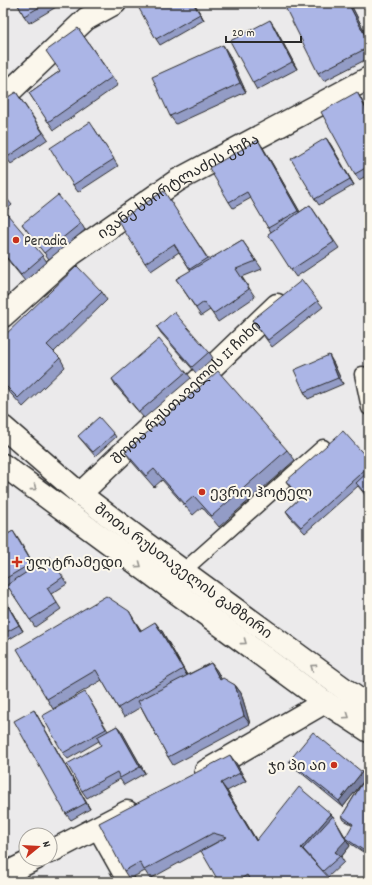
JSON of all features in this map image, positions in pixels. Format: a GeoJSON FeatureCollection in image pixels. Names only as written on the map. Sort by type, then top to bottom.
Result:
{"type":"FeatureCollection","features":[{"type":"Feature","properties":{"kind":"street"},"geometry":{"type":"LineString","coordinates":[[3,98],[86,19],[115,3]]}},
{"type":"Feature","properties":{"kind":"street","name":"ივანე სხირტლაძის ქუჩა"},"geometry":{"type":"LineString","coordinates":[[3,316],[72,254],[178,180],[369,78]]}},
{"type":"Feature","properties":{"kind":"street","name":"შოთა რუსთაველის II ჩიხი"},"geometry":{"type":"LineString","coordinates":[[80,494],[292,291]]}},
{"type":"Feature","properties":{"kind":"street","name":"შოთა რუსთაველის გამზირი"},"geometry":{"type":"LineString","coordinates":[[3,427],[80,494],[182,572],[369,707]]}},
{"type":"Feature","properties":{"kind":"street","name":"შოთა რუსთაველის გამზირი"},"geometry":{"type":"LineString","coordinates":[[3,465],[325,702],[369,731]]}},
{"type":"Feature","properties":{"kind":"street"},"geometry":{"type":"LineString","coordinates":[[189,780],[325,702]]}},
{"type":"Feature","properties":{"kind":"street"},"geometry":{"type":"LineString","coordinates":[[58,848],[142,805]]}},
{"type":"Feature","properties":{"kind":"street"},"geometry":{"type":"LineString","coordinates":[[3,875],[19,867]]}},
{"type":"Feature","properties":{"kind":"lane"},"geometry":{"type":"LineString","coordinates":[[362,374],[369,408]]}},
{"type":"Feature","properties":{"kind":"lane"},"geometry":{"type":"LineString","coordinates":[[182,572],[323,447]]}},
{"type":"Feature","properties":{"kind":"lane"},"geometry":{"type":"LineString","coordinates":[[95,829],[123,879],[128,882]]}},
{"type":"Feature","properties":{"kind":"building"},"geometry":{"type":"Polygon","coordinates":[[[17,3],[47,3],[24,16],[17,3]]]}},
{"type":"Feature","properties":{"kind":"building"},"geometry":{"type":"Polygon","coordinates":[[[136,3],[193,3],[200,14],[156,39],[136,3]]]}},
{"type":"Feature","properties":{"kind":"building"},"geometry":{"type":"Polygon","coordinates":[[[283,3],[348,3],[369,43],[369,47],[318,73],[283,3]]]}},
{"type":"Feature","properties":{"kind":"building"},"geometry":{"type":"Polygon","coordinates":[[[369,4],[369,15],[365,6],[369,4]]]}},
{"type":"Feature","properties":{"kind":"building"},"geometry":{"type":"Polygon","coordinates":[[[270,20],[292,62],[253,83],[230,41],[270,20]]]}},
{"type":"Feature","properties":{"kind":"building"},"geometry":{"type":"Polygon","coordinates":[[[78,28],[112,77],[48,122],[29,93],[60,71],[46,51],[78,28]]]}},
{"type":"Feature","properties":{"kind":"building"},"geometry":{"type":"Polygon","coordinates":[[[223,45],[240,83],[170,116],[152,77],[223,45]]]}},
{"type":"Feature","properties":{"kind":"building"},"geometry":{"type":"Polygon","coordinates":[[[16,92],[43,133],[6,158],[3,153],[3,100],[16,92]]]}},
{"type":"Feature","properties":{"kind":"building"},"geometry":{"type":"Polygon","coordinates":[[[357,92],[369,115],[369,166],[355,174],[321,112],[357,92]]]}},
{"type":"Feature","properties":{"kind":"building"},"geometry":{"type":"Polygon","coordinates":[[[90,122],[114,159],[73,185],[50,148],[90,122]]]}},
{"type":"Feature","properties":{"kind":"building"},"geometry":{"type":"Polygon","coordinates":[[[326,138],[350,179],[315,199],[291,159],[326,138]]]}},
{"type":"Feature","properties":{"kind":"building"},"geometry":{"type":"Polygon","coordinates":[[[258,140],[298,211],[268,228],[247,192],[229,202],[209,168],[258,140]]]}},
{"type":"Feature","properties":{"kind":"building"},"geometry":{"type":"Polygon","coordinates":[[[369,174],[369,184],[366,176],[369,174]]]}},
{"type":"Feature","properties":{"kind":"building"},"geometry":{"type":"Polygon","coordinates":[[[164,191],[207,258],[190,269],[174,244],[145,263],[118,221],[164,191]]]}},
{"type":"Feature","properties":{"kind":"building"},"geometry":{"type":"Polygon","coordinates":[[[3,194],[7,199],[3,203],[3,194]]]}},
{"type":"Feature","properties":{"kind":"building"},"geometry":{"type":"Polygon","coordinates":[[[58,195],[81,223],[44,253],[22,224],[58,195]]]}},
{"type":"Feature","properties":{"kind":"building"},"geometry":{"type":"Polygon","coordinates":[[[310,205],[334,242],[291,270],[268,234],[310,205]]]}},
{"type":"Feature","properties":{"kind":"building","name":"Peradia"},"geometry":{"type":"Polygon","coordinates":[[[7,214],[43,256],[21,275],[3,253],[3,217],[7,214]]]}},
{"type":"Feature","properties":{"kind":"building"},"geometry":{"type":"Polygon","coordinates":[[[242,240],[256,261],[236,269],[249,289],[213,314],[204,302],[196,308],[176,279],[242,240]]]}},
{"type":"Feature","properties":{"kind":"building"},"geometry":{"type":"Polygon","coordinates":[[[77,266],[102,292],[47,345],[60,358],[18,398],[3,383],[3,337],[77,266]]]}},
{"type":"Feature","properties":{"kind":"building"},"geometry":{"type":"Polygon","coordinates":[[[302,280],[318,301],[268,340],[252,320],[302,280]]]}},
{"type":"Feature","properties":{"kind":"building"},"geometry":{"type":"Polygon","coordinates":[[[174,312],[209,352],[192,367],[157,327],[174,312]]]}},
{"type":"Feature","properties":{"kind":"building"},"geometry":{"type":"Polygon","coordinates":[[[159,339],[186,372],[139,412],[112,379],[159,339]]]}},
{"type":"Feature","properties":{"kind":"building"},"geometry":{"type":"Polygon","coordinates":[[[329,355],[338,378],[304,392],[294,370],[329,355]]]}},
{"type":"Feature","properties":{"kind":"building"},"geometry":{"type":"Polygon","coordinates":[[[218,371],[287,450],[212,516],[194,496],[185,504],[154,469],[146,476],[125,452],[218,371]]]}},
{"type":"Feature","properties":{"kind":"building"},"geometry":{"type":"Polygon","coordinates":[[[99,417],[114,434],[93,452],[78,436],[99,417]]]}},
{"type":"Feature","properties":{"kind":"building"},"geometry":{"type":"Polygon","coordinates":[[[343,431],[369,460],[369,466],[301,527],[286,511],[300,498],[286,481],[343,431]]]}},
{"type":"Feature","properties":{"kind":"building"},"geometry":{"type":"Polygon","coordinates":[[[369,471],[369,488],[364,492],[356,483],[369,471]]]}},
{"type":"Feature","properties":{"kind":"building"},"geometry":{"type":"Polygon","coordinates":[[[13,531],[32,563],[3,580],[3,537],[13,531]]]}},
{"type":"Feature","properties":{"kind":"building"},"geometry":{"type":"Polygon","coordinates":[[[50,557],[63,577],[47,588],[57,603],[30,620],[7,585],[50,557]]]}},
{"type":"Feature","properties":{"kind":"building"},"geometry":{"type":"Polygon","coordinates":[[[106,596],[129,611],[140,631],[155,622],[183,669],[118,708],[96,670],[47,699],[17,649],[106,596]]]}},
{"type":"Feature","properties":{"kind":"building"},"geometry":{"type":"Polygon","coordinates":[[[3,598],[19,625],[3,634],[3,598]]]}},
{"type":"Feature","properties":{"kind":"building"},"geometry":{"type":"Polygon","coordinates":[[[211,663],[220,680],[223,678],[235,685],[244,716],[168,757],[138,701],[211,663]]]}},
{"type":"Feature","properties":{"kind":"building"},"geometry":{"type":"Polygon","coordinates":[[[85,692],[106,729],[63,753],[42,716],[85,692]]]}},
{"type":"Feature","properties":{"kind":"building"},"geometry":{"type":"Polygon","coordinates":[[[34,710],[86,803],[66,814],[14,721],[34,710]]]}},
{"type":"Feature","properties":{"kind":"building"},"geometry":{"type":"Polygon","coordinates":[[[117,726],[140,767],[120,778],[117,772],[82,791],[67,764],[101,745],[97,737],[117,726]]]}},
{"type":"Feature","properties":{"kind":"building"},"geometry":{"type":"Polygon","coordinates":[[[313,732],[362,772],[339,801],[289,761],[313,732]]]}},
{"type":"Feature","properties":{"kind":"building"},"geometry":{"type":"Polygon","coordinates":[[[230,755],[240,773],[221,783],[256,841],[299,787],[331,814],[301,848],[332,881],[251,882],[247,875],[236,882],[219,882],[201,851],[227,837],[213,833],[144,870],[140,862],[124,871],[99,823],[230,755]]]}},
{"type":"Feature","properties":{"kind":"building"},"geometry":{"type":"Polygon","coordinates":[[[368,774],[369,854],[345,838],[353,824],[342,816],[368,774]]]}},
{"type":"Feature","properties":{"kind":"building"},"geometry":{"type":"Polygon","coordinates":[[[333,816],[346,840],[335,852],[340,856],[323,871],[303,849],[333,816]]]}},
{"type":"Feature","properties":{"kind":"place","name":"Peradia"},"geometry":{"type":"Point","coordinates":[16,240]}},
{"type":"Feature","properties":{"kind":"place","name":"ევრო ჰოტელ"},"geometry":{"type":"Point","coordinates":[202,492]}},
{"type":"Feature","properties":{"kind":"place","name":"ულტრამედი"},"geometry":{"type":"Point","coordinates":[17,562]}},
{"type":"Feature","properties":{"kind":"place","name":"ჯი პი აი"},"geometry":{"type":"Point","coordinates":[334,765]}}]}
